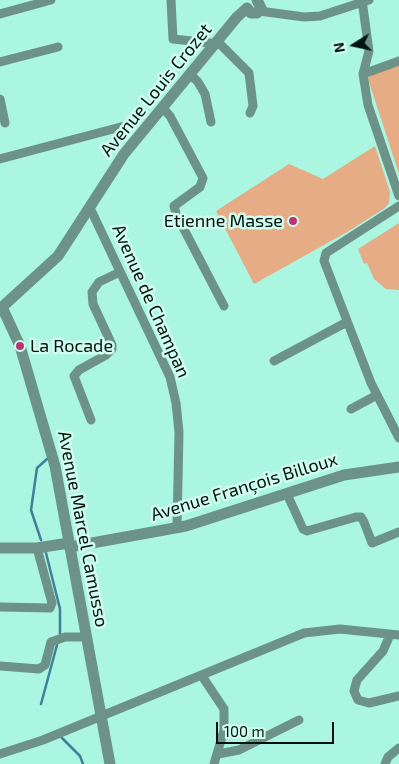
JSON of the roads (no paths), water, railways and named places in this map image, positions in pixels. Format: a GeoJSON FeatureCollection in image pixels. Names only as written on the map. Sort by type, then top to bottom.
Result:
{"type":"FeatureCollection","features":[{"type":"Feature","properties":{"kind":"street"},"geometry":{"type":"LineString","coordinates":[[0,14],[51,0]]}},
{"type":"Feature","properties":{"kind":"street"},"geometry":{"type":"LineString","coordinates":[[171,0],[172,39],[216,44],[249,73],[253,106],[250,113]]}},
{"type":"Feature","properties":{"kind":"street"},"geometry":{"type":"LineString","coordinates":[[249,4],[251,13],[258,5],[312,17],[364,1],[369,51],[363,74],[370,112],[399,196]]}},
{"type":"Feature","properties":{"kind":"street","name":"Avenue Louis Crozet"},"geometry":{"type":"LineString","coordinates":[[1,306],[58,256],[124,154],[249,4]]}},
{"type":"Feature","properties":{"kind":"street"},"geometry":{"type":"LineString","coordinates":[[0,62],[58,46]]}},
{"type":"Feature","properties":{"kind":"street"},"geometry":{"type":"LineString","coordinates":[[363,74],[399,62]]}},
{"type":"Feature","properties":{"kind":"street"},"geometry":{"type":"LineString","coordinates":[[190,74],[202,86],[211,122]]}},
{"type":"Feature","properties":{"kind":"street"},"geometry":{"type":"LineString","coordinates":[[0,100],[5,123]]}},
{"type":"Feature","properties":{"kind":"street"},"geometry":{"type":"LineString","coordinates":[[162,107],[170,116],[204,178],[200,187],[181,198],[174,206],[176,214],[224,306]]}},
{"type":"Feature","properties":{"kind":"street"},"geometry":{"type":"LineString","coordinates":[[0,159],[132,124]]}},
{"type":"Feature","properties":{"kind":"street"},"geometry":{"type":"LineString","coordinates":[[399,206],[324,256],[324,261],[347,322],[377,395],[399,438]]}},
{"type":"Feature","properties":{"kind":"street","name":"Avenue de Champan"},"geometry":{"type":"LineString","coordinates":[[90,208],[170,377],[176,403],[179,432],[177,528]]}},
{"type":"Feature","properties":{"kind":"street"},"geometry":{"type":"LineString","coordinates":[[90,420],[74,376],[78,370],[106,355],[112,349],[112,345],[93,304],[92,292],[99,282],[120,272]]}},
{"type":"Feature","properties":{"kind":"street","name":"Avenue Marcel Camusso"},"geometry":{"type":"LineString","coordinates":[[1,306],[20,346],[50,446],[110,764]]}},
{"type":"Feature","properties":{"kind":"street"},"geometry":{"type":"LineString","coordinates":[[274,361],[347,322]]}},
{"type":"Feature","properties":{"kind":"street"},"geometry":{"type":"LineString","coordinates":[[350,409],[377,395]]}},
{"type":"Feature","properties":{"kind":"street","name":"Avenue François Billoux"},"geometry":{"type":"LineString","coordinates":[[0,548],[37,548],[69,545],[177,528],[344,475],[399,468]]}},
{"type":"Feature","properties":{"kind":"street"},"geometry":{"type":"LineString","coordinates":[[287,494],[303,529],[307,531],[361,517],[372,542],[399,532]]}},
{"type":"Feature","properties":{"kind":"street"},"geometry":{"type":"LineString","coordinates":[[0,607],[50,608],[52,603],[37,548]]}},
{"type":"Feature","properties":{"kind":"street"},"geometry":{"type":"LineString","coordinates":[[0,754],[101,717],[297,636],[316,630],[355,629],[395,635],[357,680],[354,691],[358,700],[369,703],[399,696]]}},
{"type":"Feature","properties":{"kind":"street"},"geometry":{"type":"LineString","coordinates":[[0,666],[39,669],[45,665],[51,642],[65,637],[86,637]]}},
{"type":"Feature","properties":{"kind":"street"},"geometry":{"type":"LineString","coordinates":[[202,676],[224,709],[224,730],[214,764]]}},
{"type":"Feature","properties":{"kind":"street"},"geometry":{"type":"LineString","coordinates":[[218,754],[239,750],[299,720]]}},
{"type":"Feature","properties":{"kind":"street"},"geometry":{"type":"LineString","coordinates":[[385,764],[388,757],[399,748]]}},
{"type":"Feature","properties":{"kind":"waterway"},"geometry":{"type":"LineString","coordinates":[[41,540],[31,510],[37,468],[47,459]]}},
{"type":"Feature","properties":{"kind":"waterway"},"geometry":{"type":"LineString","coordinates":[[46,553],[60,609],[60,634]]}},
{"type":"Feature","properties":{"kind":"waterway"},"geometry":{"type":"LineString","coordinates":[[41,704],[57,645]]}},
{"type":"Feature","properties":{"kind":"waterway"},"geometry":{"type":"LineString","coordinates":[[62,738],[80,756],[83,764]]}},
{"type":"Feature","properties":{"kind":"place","name":"Etienne Masse"},"geometry":{"type":"Point","coordinates":[293,221]}},
{"type":"Feature","properties":{"kind":"place","name":"La Rocade"},"geometry":{"type":"Point","coordinates":[20,346]}}]}
